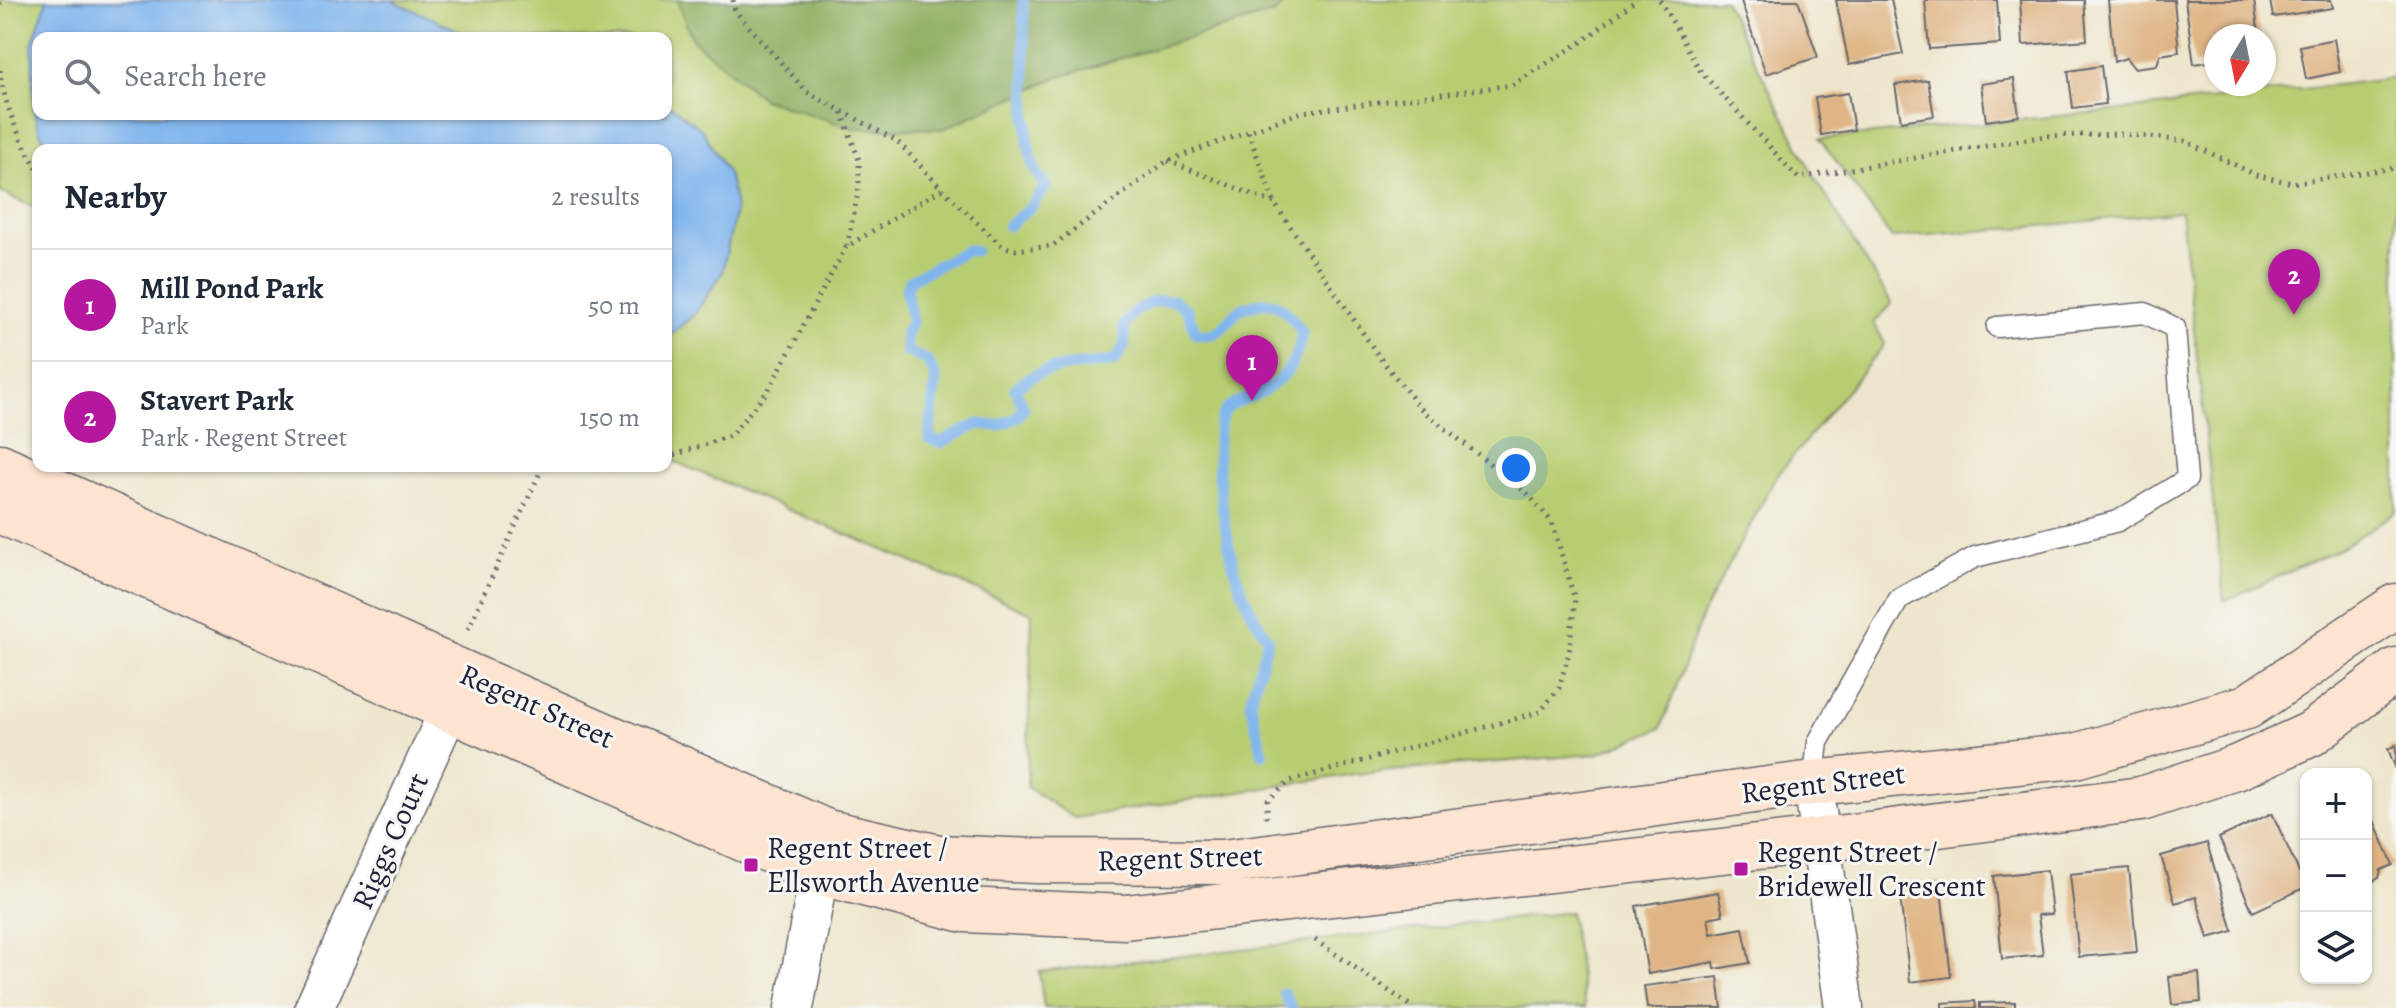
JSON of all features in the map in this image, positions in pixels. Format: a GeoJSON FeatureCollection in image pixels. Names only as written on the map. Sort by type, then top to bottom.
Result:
{"type":"FeatureCollection","features":[{"type":"Feature","properties":{"kind":"street","name":"Regent Street"},"geometry":{"type":"LineString","coordinates":[[2,474],[460,693],[823,852],[964,910],[1125,917],[1821,840],[2141,799],[2236,768],[2311,734],[2396,670]]}},
{"type":"Feature","properties":{"kind":"street","name":"Regent Street"},"geometry":{"type":"LineString","coordinates":[[0,511],[460,693]]}},
{"type":"Feature","properties":{"kind":"street","name":"Regent Street"},"geometry":{"type":"LineString","coordinates":[[823,852],[1035,861],[1224,862],[1813,783],[2075,756],[2247,707],[2396,606]]}},
{"type":"Feature","properties":{"kind":"street","name":"Riggs Court"},"geometry":{"type":"LineString","coordinates":[[314,1008],[460,693]]}},
{"type":"Feature","properties":{"kind":"street"},"geometry":{"type":"LineString","coordinates":[[1813,783],[1844,1008]]}},
{"type":"Feature","properties":{"kind":"street"},"geometry":{"type":"LineString","coordinates":[[794,1008],[823,852]]}},
{"type":"Feature","properties":{"kind":"lane"},"geometry":{"type":"LineString","coordinates":[[1813,783],[1818,742],[1899,599],[1975,557],[2118,521],[2187,479],[2175,328],[2145,313],[1997,327]]}},
{"type":"Feature","properties":{"kind":"path"},"geometry":{"type":"LineString","coordinates":[[733,0],[735,11],[807,92],[897,141],[1002,246],[1015,250],[1052,246],[1167,161],[1302,112],[1512,85],[1583,41],[1636,0]]}},
{"type":"Feature","properties":{"kind":"path"},"geometry":{"type":"LineString","coordinates":[[1660,0],[1701,72],[1798,178],[2045,136],[2123,134],[2185,141],[2256,175],[2292,183],[2396,168]]}},
{"type":"Feature","properties":{"kind":"path"},"geometry":{"type":"LineString","coordinates":[[0,70],[3,94],[32,160]]}},
{"type":"Feature","properties":{"kind":"path"},"geometry":{"type":"LineString","coordinates":[[672,455],[730,436],[768,391],[846,247],[859,188],[859,160],[842,111]]}},
{"type":"Feature","properties":{"kind":"path"},"geometry":{"type":"LineString","coordinates":[[1248,132],[1275,204],[1380,358],[1422,410],[1528,494],[1552,522],[1575,600],[1569,653],[1559,688],[1540,712],[1290,781],[1268,800],[1266,823]]}},
{"type":"Feature","properties":{"kind":"path"},"geometry":{"type":"LineString","coordinates":[[1167,161],[1275,204]]}},
{"type":"Feature","properties":{"kind":"path"},"geometry":{"type":"LineString","coordinates":[[846,247],[942,189]]}},
{"type":"Feature","properties":{"kind":"path"},"geometry":{"type":"LineString","coordinates":[[468,629],[540,472]]}},
{"type":"Feature","properties":{"kind":"path"},"geometry":{"type":"LineString","coordinates":[[1315,940],[1414,1008]]}},
{"type":"Feature","properties":{"kind":"green space"},"geometry":{"type":"Polygon","coordinates":[[[0,0],[1724,0],[1811,171],[1892,304],[1874,323],[1885,344],[1776,477],[1703,613],[1661,728],[1596,754],[1354,774],[1074,818],[1027,787],[1032,613],[672,461],[672,144],[32,144],[32,206],[0,192],[0,0]]]}},
{"type":"Feature","properties":{"kind":"green space"},"geometry":{"type":"Polygon","coordinates":[[[677,0],[1289,0],[1274,13],[1058,77],[943,129],[853,128],[763,99],[692,39],[677,0]]]}},
{"type":"Feature","properties":{"kind":"green space"},"geometry":{"type":"Polygon","coordinates":[[[2396,78],[2396,512],[2337,550],[2224,601],[2181,211],[1892,238],[1820,139],[2243,96],[2276,96],[2276,92],[2396,78]]]}},
{"type":"Feature","properties":{"kind":"green space"},"geometry":{"type":"Polygon","coordinates":[[[1570,912],[1585,1008],[1044,1008],[1039,972],[1570,912]]]}},
{"type":"Feature","properties":{"kind":"water"},"geometry":{"type":"Polygon","coordinates":[[[47,0],[392,0],[462,32],[36,32],[47,0]]]}},
{"type":"Feature","properties":{"kind":"water"},"geometry":{"type":"Polygon","coordinates":[[[672,107],[702,130],[728,174],[735,202],[734,218],[722,273],[694,315],[672,333],[672,144],[47,144],[37,120],[672,120],[672,107]]]}},
{"type":"Feature","properties":{"kind":"building"},"geometry":{"type":"Polygon","coordinates":[[[1798,0],[1818,57],[1766,74],[1741,1],[1798,0]]]}},
{"type":"Feature","properties":{"kind":"building"},"geometry":{"type":"Polygon","coordinates":[[[1836,0],[1891,0],[1903,54],[1849,65],[1836,0]]]}},
{"type":"Feature","properties":{"kind":"building"},"geometry":{"type":"Polygon","coordinates":[[[1925,0],[1997,0],[2000,44],[1929,49],[1925,0]]]}},
{"type":"Feature","properties":{"kind":"building"},"geometry":{"type":"Polygon","coordinates":[[[2020,0],[2084,0],[2087,40],[2023,45],[2020,0]]]}},
{"type":"Feature","properties":{"kind":"building"},"geometry":{"type":"Polygon","coordinates":[[[2108,0],[2174,0],[2179,52],[2160,55],[2157,65],[2134,68],[2126,58],[2114,62],[2108,0]]]}},
{"type":"Feature","properties":{"kind":"building"},"geometry":{"type":"Polygon","coordinates":[[[2185,0],[2254,0],[2257,24],[2204,24],[2204,63],[2194,64],[2185,0]]]}},
{"type":"Feature","properties":{"kind":"building"},"geometry":{"type":"Polygon","coordinates":[[[2270,0],[2331,0],[2333,8],[2273,17],[2270,0]]]}},
{"type":"Feature","properties":{"kind":"building"},"geometry":{"type":"Polygon","coordinates":[[[2334,39],[2340,72],[2306,79],[2300,46],[2334,39]]]}},
{"type":"Feature","properties":{"kind":"building"},"geometry":{"type":"Polygon","coordinates":[[[2101,66],[2106,104],[2073,108],[2068,71],[2101,66]]]}},
{"type":"Feature","properties":{"kind":"building"},"geometry":{"type":"Polygon","coordinates":[[[2014,79],[2019,116],[1986,121],[1981,84],[2014,79]]]}},
{"type":"Feature","properties":{"kind":"building"},"geometry":{"type":"Polygon","coordinates":[[[1928,80],[1934,116],[1901,121],[1895,85],[1928,80]]]}},
{"type":"Feature","properties":{"kind":"building"},"geometry":{"type":"Polygon","coordinates":[[[1848,93],[1854,130],[1821,135],[1815,98],[1848,93]]]}},
{"type":"Feature","properties":{"kind":"building"},"geometry":{"type":"Polygon","coordinates":[[[2396,745],[2396,769],[2388,749],[2396,745]]]}},
{"type":"Feature","properties":{"kind":"building"},"geometry":{"type":"Polygon","coordinates":[[[2272,813],[2300,874],[2300,890],[2253,912],[2219,838],[2272,813]]]}},
{"type":"Feature","properties":{"kind":"building"},"geometry":{"type":"Polygon","coordinates":[[[2372,816],[2393,865],[2381,870],[2379,878],[2372,882],[2372,816]]]}},
{"type":"Feature","properties":{"kind":"building"},"geometry":{"type":"Polygon","coordinates":[[[2207,843],[2233,931],[2208,938],[2196,897],[2175,903],[2161,856],[2207,843]]]}},
{"type":"Feature","properties":{"kind":"building"},"geometry":{"type":"Polygon","coordinates":[[[2129,868],[2137,952],[2079,957],[2070,874],[2129,868]]]}},
{"type":"Feature","properties":{"kind":"building"},"geometry":{"type":"Polygon","coordinates":[[[2047,870],[2052,914],[2038,915],[2043,955],[2002,959],[1994,876],[2047,870]]]}},
{"type":"Feature","properties":{"kind":"building"},"geometry":{"type":"Polygon","coordinates":[[[1940,882],[1951,977],[1910,982],[1899,887],[1940,882]]]}},
{"type":"Feature","properties":{"kind":"building"},"geometry":{"type":"Polygon","coordinates":[[[1718,892],[1723,915],[1708,918],[1711,934],[1743,928],[1750,963],[1715,969],[1714,962],[1648,974],[1636,906],[1718,892]]]}},
{"type":"Feature","properties":{"kind":"building"},"geometry":{"type":"Polygon","coordinates":[[[2199,973],[2201,1002],[2172,1005],[2169,976],[2199,973]]]}},
{"type":"Feature","properties":{"kind":"building"},"geometry":{"type":"Polygon","coordinates":[[[1718,977],[1722,1008],[1647,1008],[1644,986],[1718,977]]]}},
{"type":"Feature","properties":{"kind":"building"},"geometry":{"type":"Polygon","coordinates":[[[1975,1001],[1976,1008],[1942,1008],[1942,1003],[1975,1001]]]}},
{"type":"Feature","properties":{"kind":"building"},"geometry":{"type":"Polygon","coordinates":[[[2015,1002],[2015,1008],[1980,1008],[1980,1003],[2015,1002]]]}},
{"type":"Feature","properties":{"kind":"waterway"},"geometry":{"type":"LineString","coordinates":[[1008,226],[1031,207],[1046,186],[1035,170],[1028,145],[1023,0]]}},
{"type":"Feature","properties":{"kind":"waterway"},"geometry":{"type":"LineString","coordinates":[[975,251],[967,250],[910,280],[906,289],[912,322],[906,332],[906,351],[927,360],[936,377],[929,438],[940,443],[978,424],[998,426],[1016,418],[1024,408],[1015,389],[1037,374],[1115,361],[1125,344],[1124,326],[1133,313],[1154,301],[1174,300],[1187,310],[1196,334],[1216,332],[1240,310],[1264,303],[1283,309],[1302,332],[1297,353],[1287,371],[1263,391],[1226,410],[1218,440],[1220,486],[1234,567],[1248,605],[1268,639],[1250,702],[1263,754]]}},
{"type":"Feature","properties":{"kind":"waterway"},"geometry":{"type":"LineString","coordinates":[[1284,993],[1291,1008]]}},
{"type":"Feature","properties":{"kind":"place","name":"Stavert Park"},"geometry":{"type":"Point","coordinates":[2294,315]}},
{"type":"Feature","properties":{"kind":"place","name":"Mill Pond Park"},"geometry":{"type":"Point","coordinates":[1252,401]}},
{"type":"Feature","properties":{"kind":"place","name":"Regent Street / Ellsworth Avenue"},"geometry":{"type":"Point","coordinates":[751,865]}},
{"type":"Feature","properties":{"kind":"place","name":"Regent Street / Bridewell Crescent"},"geometry":{"type":"Point","coordinates":[1741,869]}}]}
